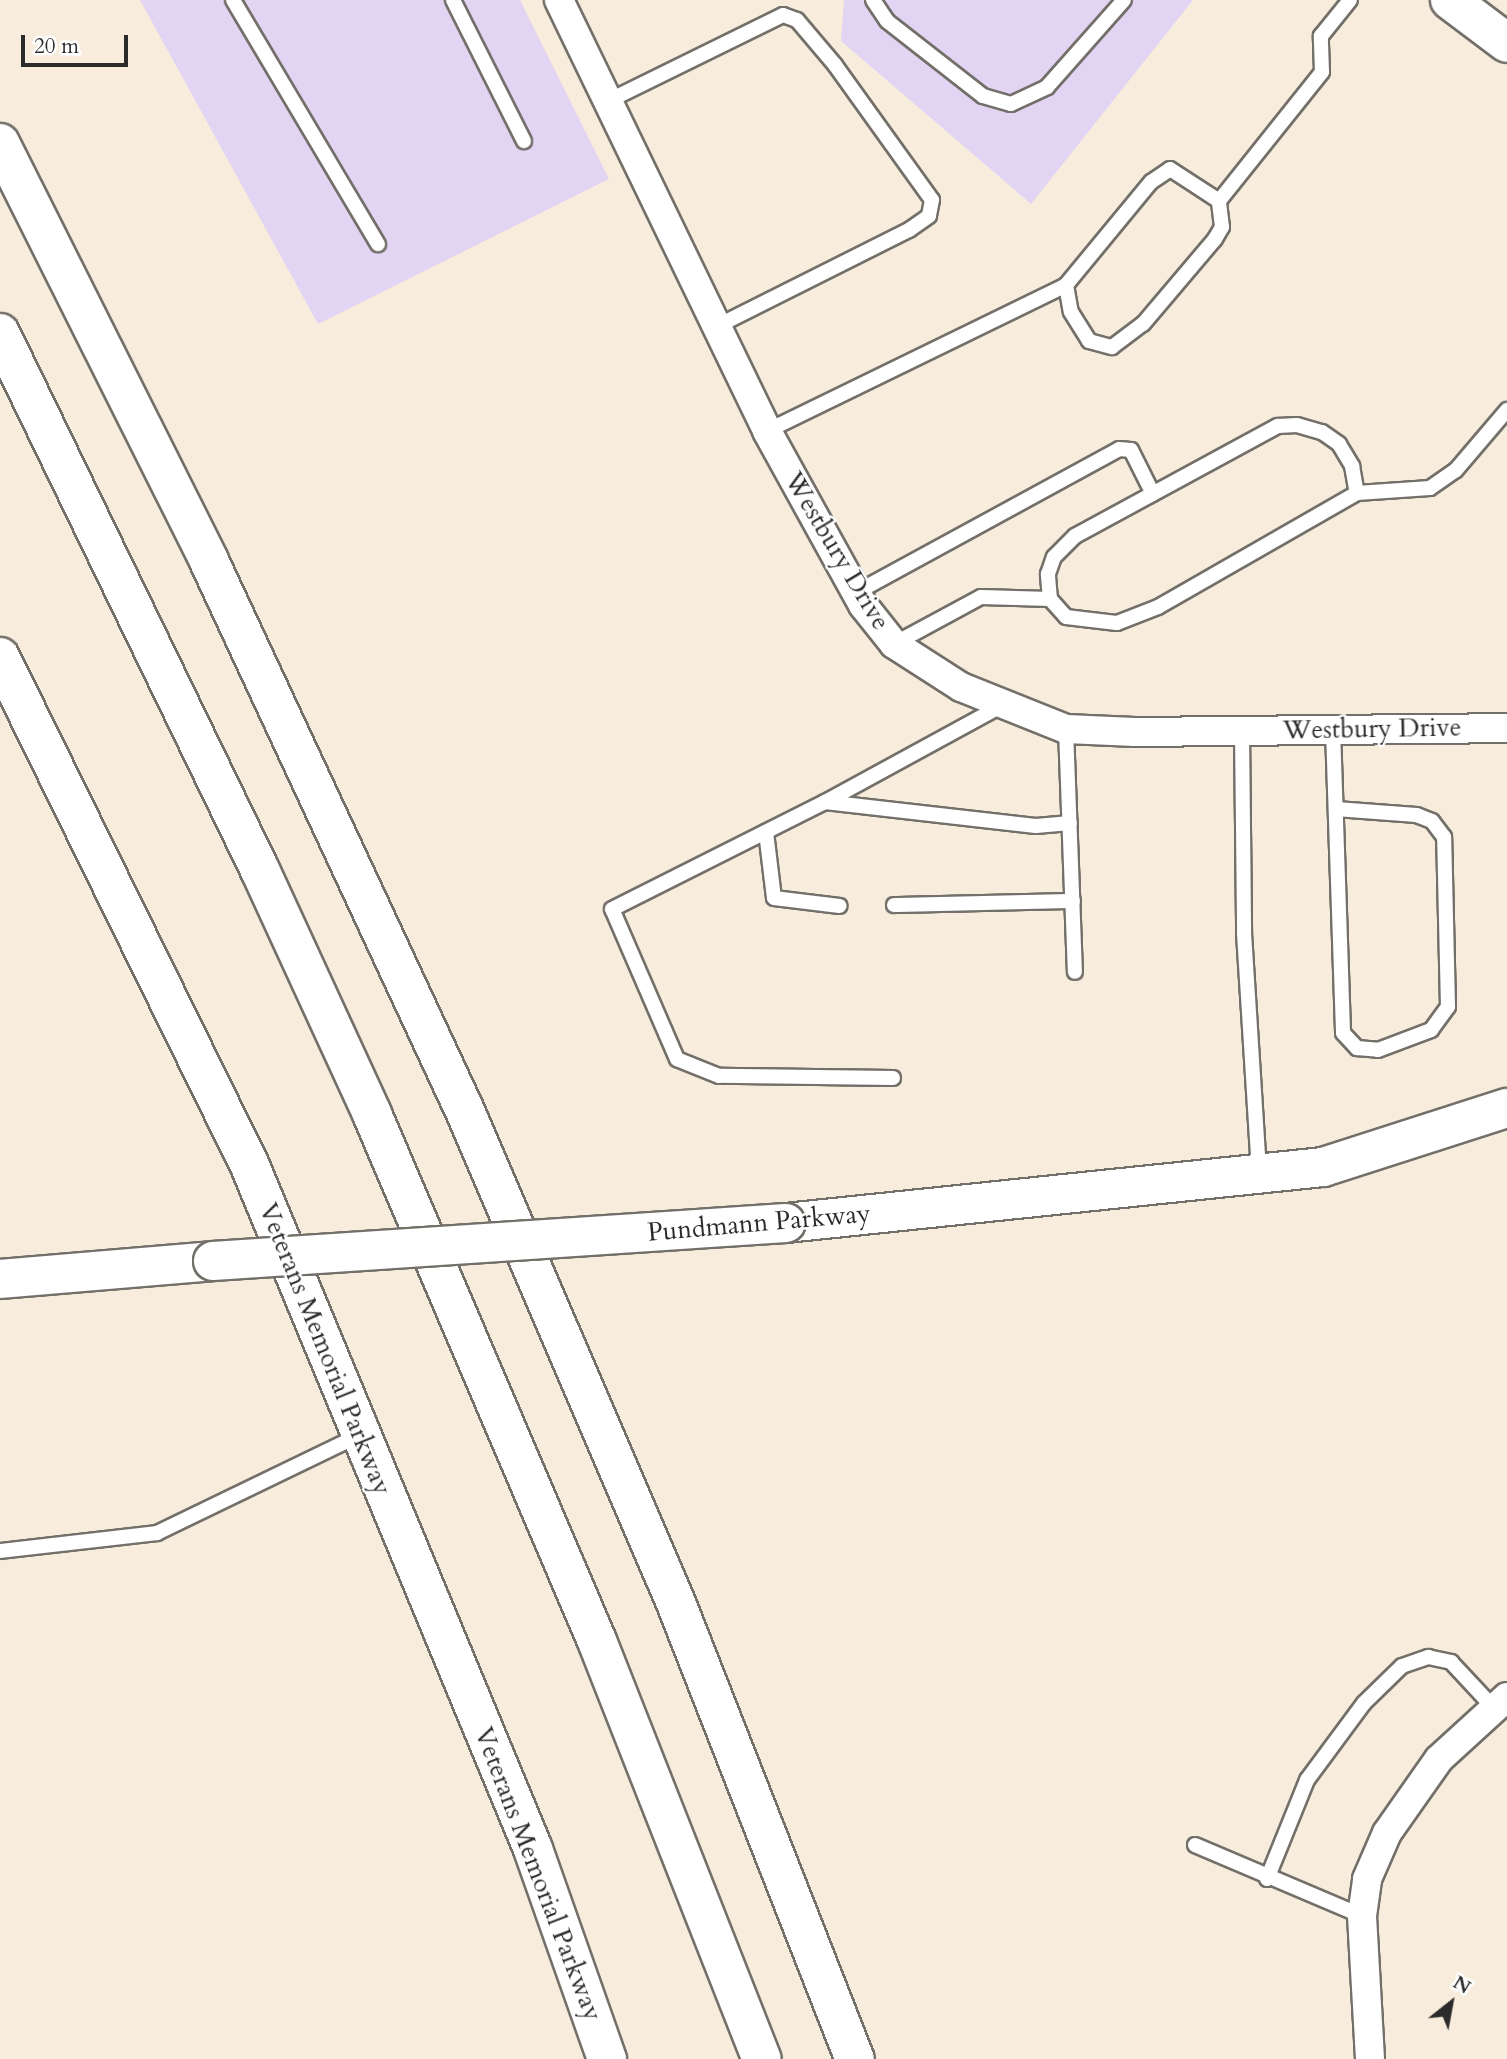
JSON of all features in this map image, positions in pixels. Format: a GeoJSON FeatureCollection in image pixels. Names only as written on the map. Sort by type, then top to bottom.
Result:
{"type":"FeatureCollection","features":[{"type":"Feature","properties":{"kind":"main road"},"geometry":{"type":"LineString","coordinates":[[1450,0],[1507,43]]}},
{"type":"Feature","properties":{"kind":"main road"},"geometry":{"type":"LineString","coordinates":[[0,143],[221,586],[465,1111],[670,1591],[855,2059]]}},
{"type":"Feature","properties":{"kind":"main road"},"geometry":{"type":"LineString","coordinates":[[0,332],[255,858],[372,1114],[597,1641],[762,2059]]}},
{"type":"Feature","properties":{"kind":"main road","name":"Veterans Memorial Parkway"},"geometry":{"type":"LineString","coordinates":[[0,657],[250,1166],[533,1849],[607,2059]]}},
{"type":"Feature","properties":{"kind":"main road","name":"Pundmann Parkway"},"geometry":{"type":"LineString","coordinates":[[0,1279],[213,1261],[786,1223],[1259,1175],[1323,1167],[1507,1108]]}},
{"type":"Feature","properties":{"kind":"street","name":"Westbury Drive"},"geometry":{"type":"LineString","coordinates":[[559,0],[768,430],[857,593],[894,644],[961,687],[1001,706],[1066,729],[1242,731],[1507,728]]}},
{"type":"Feature","properties":{"kind":"street"},"geometry":{"type":"LineString","coordinates":[[1370,2059],[1362,1916],[1367,1880],[1387,1833],[1439,1759],[1500,1701]]}},
{"type":"Feature","properties":{"kind":"lane"},"geometry":{"type":"LineString","coordinates":[[233,0],[378,244]]}},
{"type":"Feature","properties":{"kind":"lane"},"geometry":{"type":"LineString","coordinates":[[453,0],[524,141]]}},
{"type":"Feature","properties":{"kind":"lane"},"geometry":{"type":"LineString","coordinates":[[873,0],[887,21],[983,96],[1011,104],[1047,88],[1124,0]]}},
{"type":"Feature","properties":{"kind":"lane"},"geometry":{"type":"LineString","coordinates":[[1066,285],[1071,312],[1089,341],[1112,347],[1143,324],[1215,239],[1222,227],[1219,201],[1322,72],[1321,36],[1350,0]]}},
{"type":"Feature","properties":{"kind":"lane"},"geometry":{"type":"LineString","coordinates":[[608,101],[783,15],[797,20],[835,65],[932,200],[929,216],[909,230],[717,326]]}},
{"type":"Feature","properties":{"kind":"lane"},"geometry":{"type":"LineString","coordinates":[[768,430],[1066,285],[1151,182],[1170,169],[1219,201]]}},
{"type":"Feature","properties":{"kind":"lane"},"geometry":{"type":"LineString","coordinates":[[1357,493],[1352,466],[1339,444],[1322,432],[1297,425],[1278,426],[1061,547],[1048,574],[1050,599],[1066,617],[1117,623],[1158,607],[1357,493],[1430,488],[1456,470],[1507,410]]}},
{"type":"Feature","properties":{"kind":"lane"},"geometry":{"type":"LineString","coordinates":[[857,593],[1119,449],[1131,450],[1153,494]]}},
{"type":"Feature","properties":{"kind":"lane"},"geometry":{"type":"LineString","coordinates":[[894,644],[981,597],[1050,599]]}},
{"type":"Feature","properties":{"kind":"lane"},"geometry":{"type":"LineString","coordinates":[[893,1078],[719,1076],[677,1059],[612,909],[825,802],[1001,706]]}},
{"type":"Feature","properties":{"kind":"lane"},"geometry":{"type":"LineString","coordinates":[[1066,729],[1075,972]]}},
{"type":"Feature","properties":{"kind":"lane"},"geometry":{"type":"LineString","coordinates":[[1333,730],[1343,1033],[1357,1048],[1378,1050],[1431,1030],[1448,1007],[1444,837],[1432,821],[1416,815],[1336,809]]}},
{"type":"Feature","properties":{"kind":"lane"},"geometry":{"type":"LineString","coordinates":[[1242,731],[1244,933],[1259,1175]]}},
{"type":"Feature","properties":{"kind":"lane"},"geometry":{"type":"LineString","coordinates":[[825,802],[1036,826],[1070,824]]}},
{"type":"Feature","properties":{"kind":"lane"},"geometry":{"type":"LineString","coordinates":[[766,832],[774,898],[840,906]]}},
{"type":"Feature","properties":{"kind":"lane"},"geometry":{"type":"LineString","coordinates":[[894,905],[1073,901]]}},
{"type":"Feature","properties":{"kind":"lane"},"geometry":{"type":"LineString","coordinates":[[0,1551],[157,1533],[360,1435]]}},
{"type":"Feature","properties":{"kind":"lane"},"geometry":{"type":"LineString","coordinates":[[1267,1879],[1307,1780],[1364,1703],[1402,1666],[1428,1657],[1451,1662],[1500,1701]]}},
{"type":"Feature","properties":{"kind":"lane"},"geometry":{"type":"LineString","coordinates":[[1195,1846],[1267,1879],[1362,1916]]}},
{"type":"Feature","properties":{"kind":"shaded area"},"geometry":{"type":"Polygon","coordinates":[[[140,0],[520,0],[609,179],[318,324],[140,0]]]}},
{"type":"Feature","properties":{"kind":"shaded area"},"geometry":{"type":"Polygon","coordinates":[[[844,0],[1193,0],[1031,204],[841,41],[844,0]]]}}]}
